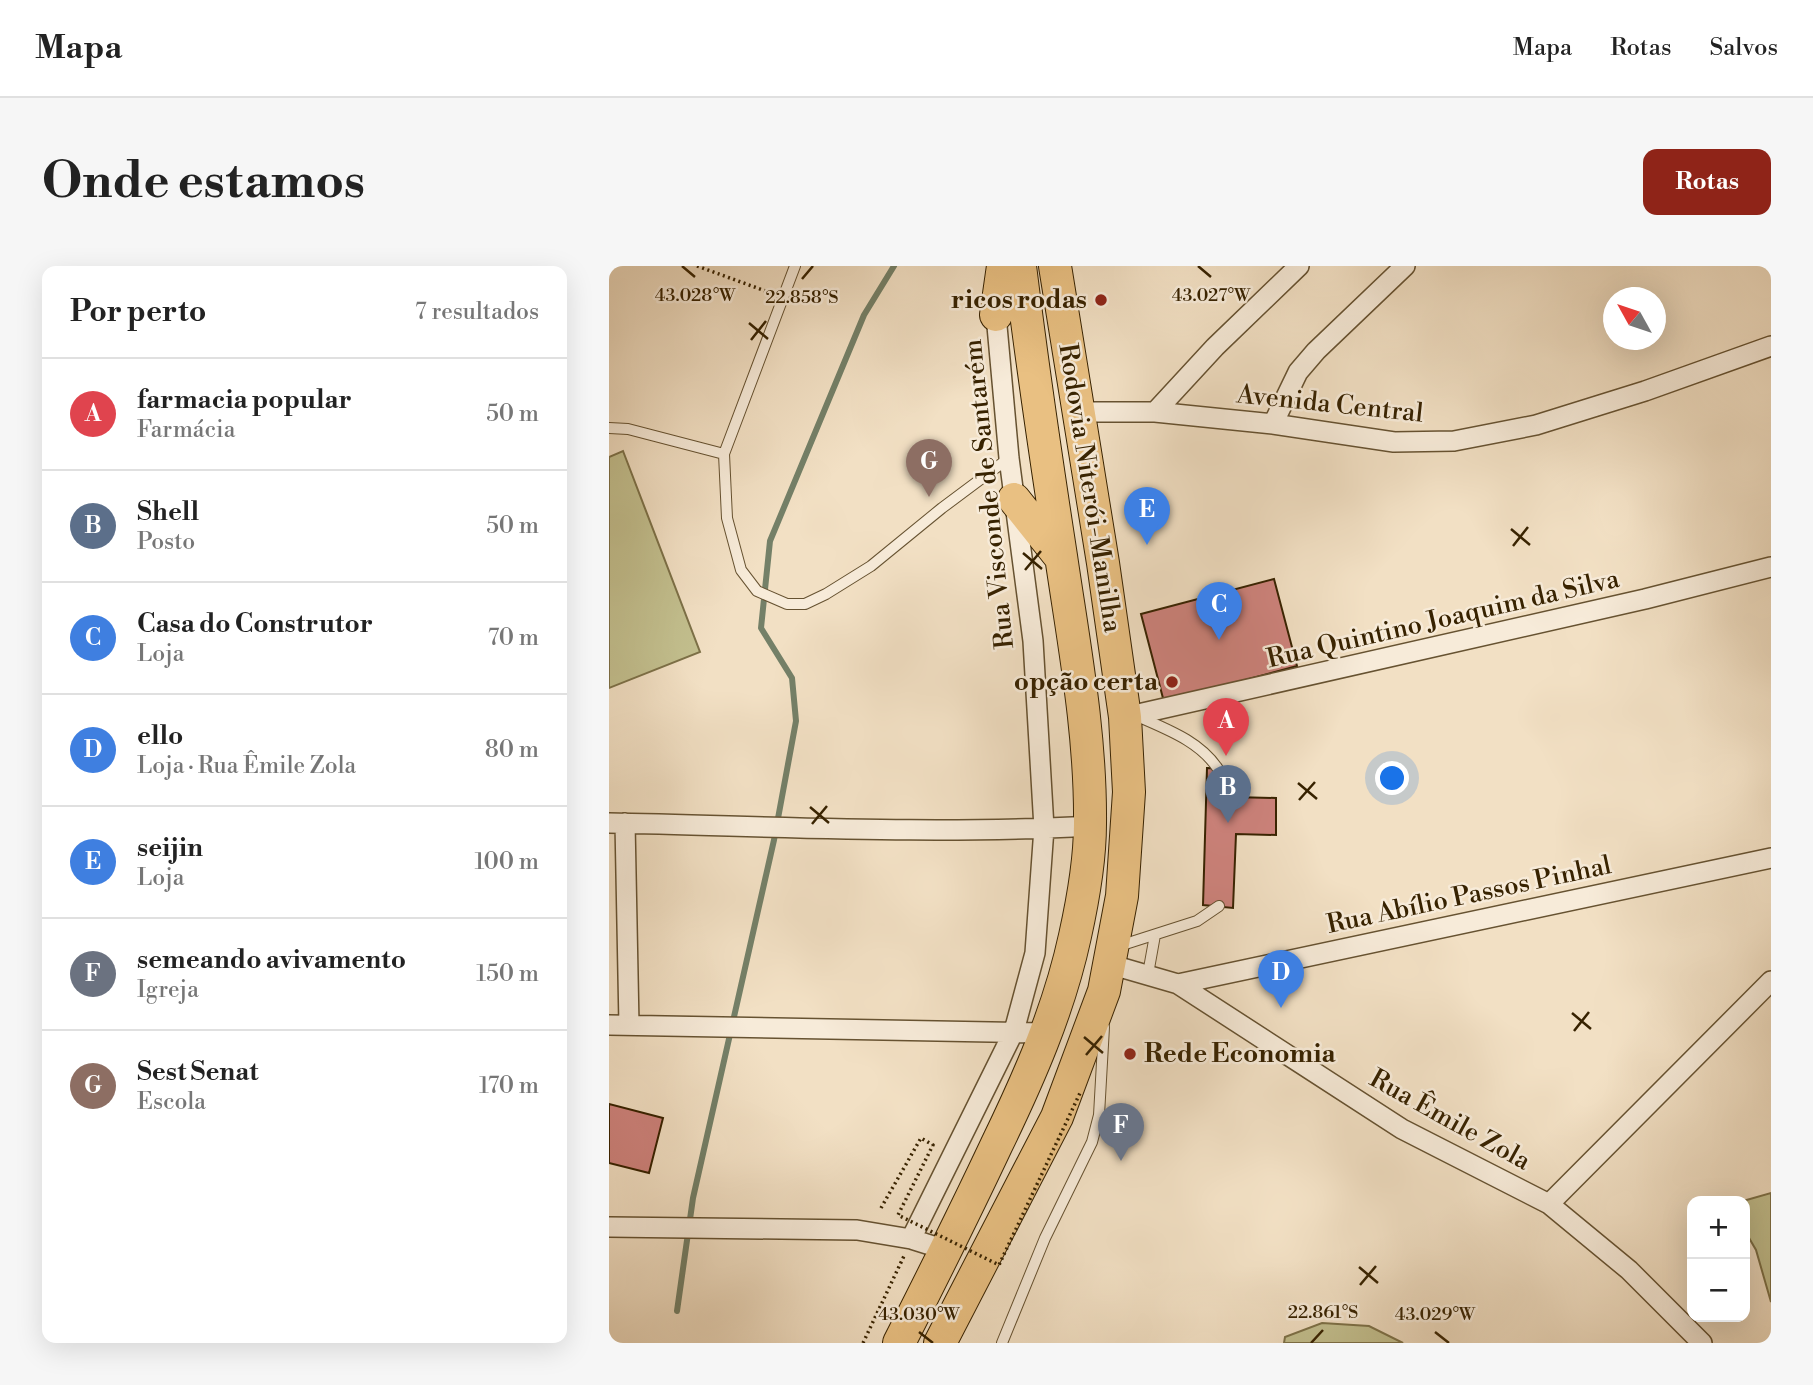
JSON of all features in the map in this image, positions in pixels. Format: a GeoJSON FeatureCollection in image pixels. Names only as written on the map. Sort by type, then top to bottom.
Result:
{"type":"FeatureCollection","features":[{"type":"Feature","properties":{"kind":"highway"},"geometry":{"type":"LineString","coordinates":[[996,315],[1003,266]]}},
{"type":"Feature","properties":{"kind":"highway","name":"Rodovia Niterói-Manilha"},"geometry":{"type":"LineString","coordinates":[[899,1343],[1033,1068],[1047,1033],[1075,936],[1090,826],[1078,657],[1061,558],[1020,266]]}},
{"type":"Feature","properties":{"kind":"highway","name":"Rodovia Niterói-Manilha"},"geometry":{"type":"LineString","coordinates":[[940,1343],[1057,1117],[1109,968],[1122,896],[1131,716],[1055,266]]}},
{"type":"Feature","properties":{"kind":"highway"},"geometry":{"type":"LineString","coordinates":[[1014,499],[1061,558]]}},
{"type":"Feature","properties":{"kind":"street"},"geometry":{"type":"LineString","coordinates":[[1155,412],[1215,347],[1299,266]]}},
{"type":"Feature","properties":{"kind":"street"},"geometry":{"type":"LineString","coordinates":[[1273,424],[1298,372],[1405,266]]}},
{"type":"Feature","properties":{"kind":"street","name":"Rua Visconde de Santarém"},"geometry":{"type":"LineString","coordinates":[[912,1239],[1014,1031],[1035,953],[1044,828],[1033,641],[1009,458],[996,315]]}},
{"type":"Feature","properties":{"kind":"street","name":"Avenida Central"},"geometry":{"type":"LineString","coordinates":[[1079,412],[1155,412],[1273,424],[1394,442],[1454,441],[1536,425],[1645,391],[1771,346]]}},
{"type":"Feature","properties":{"kind":"street","name":"Rua Quintino Joaquim da Silva"},"geometry":{"type":"LineString","coordinates":[[1131,716],[1632,602],[1771,567]]}},
{"type":"Feature","properties":{"kind":"street"},"geometry":{"type":"LineString","coordinates":[[1047,1033],[619,1025],[617,823],[759,825],[823,829],[1090,826]]}},
{"type":"Feature","properties":{"kind":"street","name":"Rua Abílio Passos Pinhal"},"geometry":{"type":"LineString","coordinates":[[1178,984],[1771,858]]}},
{"type":"Feature","properties":{"kind":"street","name":"Rua Êmile Zola"},"geometry":{"type":"LineString","coordinates":[[1109,968],[1148,974],[1178,984],[1402,1129],[1549,1204],[1629,1270],[1702,1343]]}},
{"type":"Feature","properties":{"kind":"street"},"geometry":{"type":"LineString","coordinates":[[1549,1204],[1771,981]]}},
{"type":"Feature","properties":{"kind":"street"},"geometry":{"type":"LineString","coordinates":[[609,1227],[857,1230],[912,1239],[946,1250]]}},
{"type":"Feature","properties":{"kind":"lane"},"geometry":{"type":"LineString","coordinates":[[795,266],[724,454],[727,518],[741,570],[757,591],[787,604],[805,604],[826,594],[871,566],[1009,458]]}},
{"type":"Feature","properties":{"kind":"lane"},"geometry":{"type":"LineString","coordinates":[[609,428],[628,429],[724,454]]}},
{"type":"Feature","properties":{"kind":"lane"},"geometry":{"type":"LineString","coordinates":[[1131,716],[1181,736],[1210,756],[1217,769]]}},
{"type":"Feature","properties":{"kind":"lane"},"geometry":{"type":"LineString","coordinates":[[1002,1343],[1045,1238],[1092,1142],[1100,1115],[1109,968],[1155,935],[1197,921],[1219,906]]}},
{"type":"Feature","properties":{"kind":"lane"},"geometry":{"type":"LineString","coordinates":[[1148,974],[1155,935]]}},
{"type":"Feature","properties":{"kind":"path"},"geometry":{"type":"LineString","coordinates":[[697,266],[782,298]]}},
{"type":"Feature","properties":{"kind":"path"},"geometry":{"type":"LineString","coordinates":[[881,1208],[921,1138],[933,1145],[898,1215],[999,1265],[1081,1091]]}},
{"type":"Feature","properties":{"kind":"path"},"geometry":{"type":"LineString","coordinates":[[863,1343],[912,1239]]}},
{"type":"Feature","properties":{"kind":"shaded area"},"geometry":{"type":"Polygon","coordinates":[[[623,451],[700,652],[609,688],[609,457],[623,451]]]}},
{"type":"Feature","properties":{"kind":"shaded area"},"geometry":{"type":"Polygon","coordinates":[[[1771,1193],[1771,1302],[1756,1250],[1750,1240],[1750,1199],[1771,1193]]]}},
{"type":"Feature","properties":{"kind":"shaded area"},"geometry":{"type":"Polygon","coordinates":[[[1322,1323],[1369,1326],[1403,1343],[1284,1343],[1285,1337],[1322,1323]]]}},
{"type":"Feature","properties":{"kind":"building"},"geometry":{"type":"Polygon","coordinates":[[[1274,579],[1297,666],[1164,702],[1141,614],[1274,579]]]}},
{"type":"Feature","properties":{"kind":"building"},"geometry":{"type":"Polygon","coordinates":[[[1207,768],[1236,769],[1233,797],[1276,798],[1276,835],[1236,834],[1233,908],[1203,905],[1207,768]]]}},
{"type":"Feature","properties":{"kind":"building"},"geometry":{"type":"Polygon","coordinates":[[[609,1104],[663,1118],[649,1173],[609,1163],[609,1104]]]}},
{"type":"Feature","properties":{"kind":"waterway"},"geometry":{"type":"LineString","coordinates":[[677,1311],[693,1198],[774,840],[796,721],[792,678],[761,628],[770,541],[864,315],[894,266]]}},
{"type":"Feature","properties":{"kind":"place","name":"ricos rodas"},"geometry":{"type":"Point","coordinates":[1101,300]}},
{"type":"Feature","properties":{"kind":"place","name":"Sest Senat"},"geometry":{"type":"Point","coordinates":[929,497]}},
{"type":"Feature","properties":{"kind":"place","name":"seijin"},"geometry":{"type":"Point","coordinates":[1147,545]}},
{"type":"Feature","properties":{"kind":"place","name":"Casa do Construtor"},"geometry":{"type":"Point","coordinates":[1219,640]}},
{"type":"Feature","properties":{"kind":"place","name":"opção certa"},"geometry":{"type":"Point","coordinates":[1172,682]}},
{"type":"Feature","properties":{"kind":"place","name":"farmacia popular"},"geometry":{"type":"Point","coordinates":[1226,756]}},
{"type":"Feature","properties":{"kind":"place","name":"Shell"},"geometry":{"type":"Point","coordinates":[1228,823]}},
{"type":"Feature","properties":{"kind":"place","name":"ello"},"geometry":{"type":"Point","coordinates":[1281,1008]}},
{"type":"Feature","properties":{"kind":"place","name":"Rede Economia"},"geometry":{"type":"Point","coordinates":[1130,1054]}},
{"type":"Feature","properties":{"kind":"place","name":"semeando avivamento"},"geometry":{"type":"Point","coordinates":[1121,1161]}}]}
